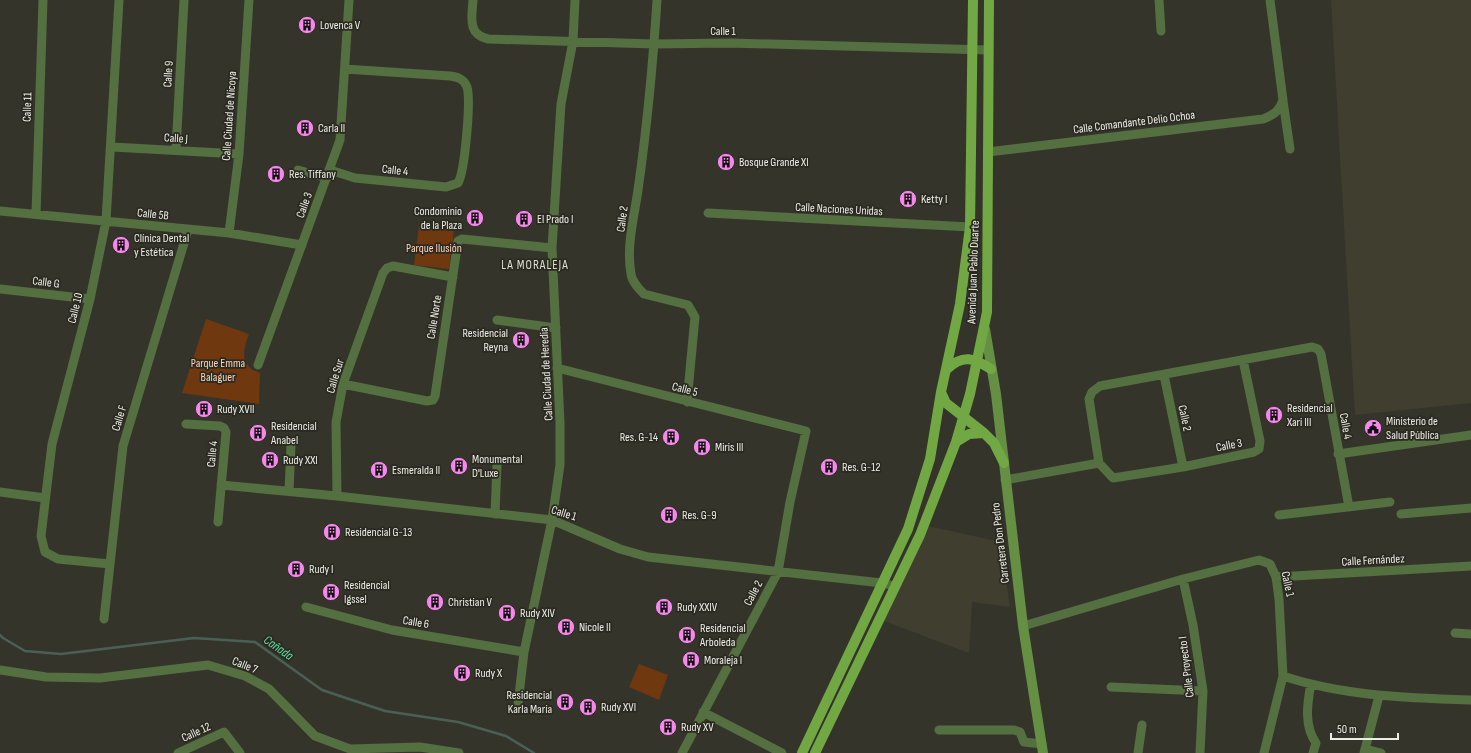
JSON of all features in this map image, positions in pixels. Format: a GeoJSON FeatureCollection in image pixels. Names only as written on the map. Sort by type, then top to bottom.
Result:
{"type":"FeatureCollection","features":[{"type":"Feature","properties":{"kind":"main road","name":"Avenida Juan Pablo Duarte"},"geometry":{"type":"LineString","coordinates":[[802,753],[908,529],[930,459],[941,392],[960,304],[970,227],[973,0]]}},
{"type":"Feature","properties":{"kind":"main road","name":"Avenida Juan Pablo Duarte"},"geometry":{"type":"LineString","coordinates":[[815,753],[894,586],[920,535],[964,418],[985,330],[988,271],[989,0]]}},
{"type":"Feature","properties":{"kind":"main road"},"geometry":{"type":"LineString","coordinates":[[947,369],[959,359],[977,361],[991,369]]}},
{"type":"Feature","properties":{"kind":"main road"},"geometry":{"type":"LineString","coordinates":[[941,392],[946,403],[984,433],[994,443],[1004,463]]}},
{"type":"Feature","properties":{"kind":"main road"},"geometry":{"type":"LineString","coordinates":[[956,442],[969,434],[984,433]]}},
{"type":"Feature","properties":{"kind":"street","name":"Calle 11"},"geometry":{"type":"LineString","coordinates":[[36,214],[43,0]]}},
{"type":"Feature","properties":{"kind":"street","name":"Calle 10"},"geometry":{"type":"LineString","coordinates":[[110,564],[58,559],[45,552],[42,536],[52,444],[90,299],[106,221],[112,147],[120,0]]}},
{"type":"Feature","properties":{"kind":"street","name":"Calle 9"},"geometry":{"type":"LineString","coordinates":[[176,150],[184,0]]}},
{"type":"Feature","properties":{"kind":"street","name":"Calle Ciudad de Nicoya"},"geometry":{"type":"LineString","coordinates":[[229,233],[239,154],[249,0]]}},
{"type":"Feature","properties":{"kind":"street","name":"Calle 3"},"geometry":{"type":"LineString","coordinates":[[258,365],[341,137],[349,0]]}},
{"type":"Feature","properties":{"kind":"street","name":"Calle 1"},"geometry":{"type":"LineString","coordinates":[[473,0],[472,17],[475,32],[480,37],[488,39],[654,44],[731,43],[973,50]]}},
{"type":"Feature","properties":{"kind":"street","name":"Calle Ciudad de Heredia"},"geometry":{"type":"LineString","coordinates":[[518,704],[524,652],[552,520],[560,465],[558,368],[552,248],[561,104],[573,41],[575,0]]}},
{"type":"Feature","properties":{"kind":"street","name":"Calle 2"},"geometry":{"type":"LineString","coordinates":[[657,0],[654,44],[630,253],[631,276],[644,294],[688,305],[692,310],[695,317],[687,402]]}},
{"type":"Feature","properties":{"kind":"street"},"geometry":{"type":"LineString","coordinates":[[1159,0],[1161,31]]}},
{"type":"Feature","properties":{"kind":"street"},"geometry":{"type":"LineString","coordinates":[[1270,0],[1290,148]]}},
{"type":"Feature","properties":{"kind":"street"},"geometry":{"type":"LineString","coordinates":[[973,50],[988,50]]}},
{"type":"Feature","properties":{"kind":"street","name":"Calle 4"},"geometry":{"type":"LineString","coordinates":[[298,170],[355,178],[446,187],[458,182],[463,170],[468,96],[464,81],[458,77],[450,76],[345,69]]}},
{"type":"Feature","properties":{"kind":"street","name":"Calle Comandante Delio Ochoa"},"geometry":{"type":"LineString","coordinates":[[988,152],[1262,119],[1272,116],[1279,109],[1283,100]]}},
{"type":"Feature","properties":{"kind":"street","name":"Calle J"},"geometry":{"type":"LineString","coordinates":[[112,147],[239,154]]}},
{"type":"Feature","properties":{"kind":"street","name":"Calle 5B"},"geometry":{"type":"LineString","coordinates":[[0,211],[229,233],[302,245]]}},
{"type":"Feature","properties":{"kind":"street","name":"Calle Naciones Unidas"},"geometry":{"type":"LineString","coordinates":[[708,213],[970,227]]}},
{"type":"Feature","properties":{"kind":"street","name":"Calle F"},"geometry":{"type":"LineString","coordinates":[[104,619],[123,446],[188,230]]}},
{"type":"Feature","properties":{"kind":"street","name":"Calle Norte"},"geometry":{"type":"LineString","coordinates":[[343,384],[427,401],[432,400],[435,396],[453,277],[456,245],[458,241],[462,239],[552,248]]}},
{"type":"Feature","properties":{"kind":"street","name":"Calle Sur"},"geometry":{"type":"LineString","coordinates":[[337,496],[336,422],[343,384],[383,273],[387,268],[393,266],[453,277]]}},
{"type":"Feature","properties":{"kind":"street","name":"Calle G"},"geometry":{"type":"LineString","coordinates":[[0,289],[90,299]]}},
{"type":"Feature","properties":{"kind":"street"},"geometry":{"type":"LineString","coordinates":[[496,320],[556,328]]}},
{"type":"Feature","properties":{"kind":"street","name":"Carretera Don Pedro"},"geometry":{"type":"LineString","coordinates":[[985,330],[996,394],[1023,626],[1042,749]]}},
{"type":"Feature","properties":{"kind":"street","name":"Calle 4"},"geometry":{"type":"LineString","coordinates":[[1243,360],[1312,347],[1318,349],[1321,354],[1338,454],[1349,507]]}},
{"type":"Feature","properties":{"kind":"street","name":"Calle 3"},"geometry":{"type":"LineString","coordinates":[[1099,463],[1113,478],[1183,467],[1254,452],[1259,449],[1260,442],[1243,360]]}},
{"type":"Feature","properties":{"kind":"street"},"geometry":{"type":"LineString","coordinates":[[1005,480],[1099,463],[1089,398],[1092,392],[1100,386],[1243,360]]}},
{"type":"Feature","properties":{"kind":"street","name":"Calle 5"},"geometry":{"type":"LineString","coordinates":[[558,368],[806,431]]}},
{"type":"Feature","properties":{"kind":"street","name":"Calle 2"},"geometry":{"type":"LineString","coordinates":[[1164,375],[1183,467]]}},
{"type":"Feature","properties":{"kind":"street","name":"Calle 4"},"geometry":{"type":"LineString","coordinates":[[186,424],[224,428],[226,432],[218,522]]}},
{"type":"Feature","properties":{"kind":"street","name":"Calle 2"},"geometry":{"type":"LineString","coordinates":[[682,753],[778,572],[790,502],[806,431]]}},
{"type":"Feature","properties":{"kind":"street"},"geometry":{"type":"LineString","coordinates":[[1338,454],[1471,435]]}},
{"type":"Feature","properties":{"kind":"street"},"geometry":{"type":"LineString","coordinates":[[289,491],[291,445]]}},
{"type":"Feature","properties":{"kind":"street"},"geometry":{"type":"LineString","coordinates":[[495,514],[497,464]]}},
{"type":"Feature","properties":{"kind":"street","name":"Calle 1"},"geometry":{"type":"LineString","coordinates":[[221,485],[337,496],[552,520],[620,549],[648,557],[882,583],[894,586]]}},
{"type":"Feature","properties":{"kind":"street"},"geometry":{"type":"LineString","coordinates":[[0,492],[45,498]]}},
{"type":"Feature","properties":{"kind":"street"},"geometry":{"type":"LineString","coordinates":[[1279,515],[1390,502]]}},
{"type":"Feature","properties":{"kind":"street"},"geometry":{"type":"LineString","coordinates":[[1401,514],[1471,508]]}},
{"type":"Feature","properties":{"kind":"street","name":"Calle 1"},"geometry":{"type":"LineString","coordinates":[[1023,626],[1183,579],[1260,560],[1270,564],[1276,577],[1279,598],[1283,676],[1264,753]]}},
{"type":"Feature","properties":{"kind":"street","name":"Calle Fernández"},"geometry":{"type":"LineString","coordinates":[[1276,577],[1471,566]]}},
{"type":"Feature","properties":{"kind":"street","name":"Calle Proyecto I"},"geometry":{"type":"LineString","coordinates":[[1183,579],[1193,625],[1202,691],[1200,753]]}},
{"type":"Feature","properties":{"kind":"street","name":"Calle 6"},"geometry":{"type":"LineString","coordinates":[[306,607],[392,630],[524,652]]}},
{"type":"Feature","properties":{"kind":"street"},"geometry":{"type":"LineString","coordinates":[[1455,633],[1471,634]]}},
{"type":"Feature","properties":{"kind":"street","name":"Calle 7"},"geometry":{"type":"LineString","coordinates":[[0,670],[46,677],[100,678],[208,665],[245,676],[269,689],[314,736],[350,749],[420,747],[459,753]]}},
{"type":"Feature","properties":{"kind":"street"},"geometry":{"type":"LineString","coordinates":[[1283,676],[1311,684],[1379,696],[1471,700]]}},
{"type":"Feature","properties":{"kind":"street"},"geometry":{"type":"LineString","coordinates":[[1311,684],[1306,707],[1311,735],[1316,743],[1313,753]]}},
{"type":"Feature","properties":{"kind":"street"},"geometry":{"type":"LineString","coordinates":[[1111,687],[1202,691]]}},
{"type":"Feature","properties":{"kind":"street"},"geometry":{"type":"LineString","coordinates":[[1379,696],[1364,751],[1381,753]]}},
{"type":"Feature","properties":{"kind":"street"},"geometry":{"type":"LineString","coordinates":[[703,712],[782,753]]}},
{"type":"Feature","properties":{"kind":"street"},"geometry":{"type":"LineString","coordinates":[[1138,753],[1142,725]]}},
{"type":"Feature","properties":{"kind":"street"},"geometry":{"type":"LineString","coordinates":[[939,730],[1014,730],[1020,732],[1024,742],[1042,749]]}},
{"type":"Feature","properties":{"kind":"street","name":"Calle 12"},"geometry":{"type":"LineString","coordinates":[[178,753],[224,732],[240,753]]}},
{"type":"Feature","properties":{"kind":"shaded area"},"geometry":{"type":"Polygon","coordinates":[[[1331,0],[1471,0],[1471,403],[1355,415],[1331,0]]]}},
{"type":"Feature","properties":{"kind":"shaded area"},"geometry":{"type":"Polygon","coordinates":[[[928,526],[1001,542],[1010,607],[972,602],[969,653],[884,621],[928,526]]]}},
{"type":"Feature","properties":{"kind":"green space","name":"Parque Ilusión"},"geometry":{"type":"Polygon","coordinates":[[[419,226],[454,230],[449,269],[414,265],[419,226]]]}},
{"type":"Feature","properties":{"kind":"green space","name":"Parque Emma Balaguer"},"geometry":{"type":"Polygon","coordinates":[[[206,319],[249,334],[245,346],[244,358],[249,367],[260,373],[259,404],[182,393],[206,319]]]}},
{"type":"Feature","properties":{"kind":"green space"},"geometry":{"type":"Polygon","coordinates":[[[639,664],[668,675],[659,700],[629,687],[639,664]]]}},
{"type":"Feature","properties":{"kind":"waterway","name":"Cañada"},"geometry":{"type":"LineString","coordinates":[[0,635],[25,651],[61,654],[194,638],[255,642],[322,690],[385,711],[458,722],[506,736],[534,753]]}},
{"type":"Feature","properties":{"kind":"place","name":"Lovenca V"},"geometry":{"type":"Point","coordinates":[307,25]}},
{"type":"Feature","properties":{"kind":"place","name":"Carla II"},"geometry":{"type":"Point","coordinates":[305,128]}},
{"type":"Feature","properties":{"kind":"place","name":"Bosque Grande XI"},"geometry":{"type":"Point","coordinates":[726,162]}},
{"type":"Feature","properties":{"kind":"place","name":"Res. Tiffany"},"geometry":{"type":"Point","coordinates":[276,174]}},
{"type":"Feature","properties":{"kind":"place","name":"Ketty I"},"geometry":{"type":"Point","coordinates":[908,199]}},
{"type":"Feature","properties":{"kind":"place","name":"Condominio de la Plaza"},"geometry":{"type":"Point","coordinates":[475,218]}},
{"type":"Feature","properties":{"kind":"place","name":"El Prado I"},"geometry":{"type":"Point","coordinates":[524,219]}},
{"type":"Feature","properties":{"kind":"place","name":"Clínica Dental y Estética"},"geometry":{"type":"Point","coordinates":[121,245]}},
{"type":"Feature","properties":{"kind":"place","name":"Residencial Reyna"},"geometry":{"type":"Point","coordinates":[521,340]}},
{"type":"Feature","properties":{"kind":"place","name":"Rudy XVII"},"geometry":{"type":"Point","coordinates":[204,409]}},
{"type":"Feature","properties":{"kind":"place","name":"Residencial Xari III"},"geometry":{"type":"Point","coordinates":[1274,415]}},
{"type":"Feature","properties":{"kind":"place","name":"Ministerio de Salud Pública"},"geometry":{"type":"Point","coordinates":[1373,428]}},
{"type":"Feature","properties":{"kind":"place","name":"Residencial Anabel"},"geometry":{"type":"Point","coordinates":[258,433]}},
{"type":"Feature","properties":{"kind":"place","name":"Res. G-14"},"geometry":{"type":"Point","coordinates":[671,437]}},
{"type":"Feature","properties":{"kind":"place","name":"Miris III"},"geometry":{"type":"Point","coordinates":[702,447]}},
{"type":"Feature","properties":{"kind":"place","name":"Rudy XXI"},"geometry":{"type":"Point","coordinates":[270,460]}},
{"type":"Feature","properties":{"kind":"place","name":"Monumental D'Luxe"},"geometry":{"type":"Point","coordinates":[459,466]}},
{"type":"Feature","properties":{"kind":"place","name":"Res. G-12"},"geometry":{"type":"Point","coordinates":[829,467]}},
{"type":"Feature","properties":{"kind":"place","name":"Esmeralda II"},"geometry":{"type":"Point","coordinates":[379,470]}},
{"type":"Feature","properties":{"kind":"place","name":"Res. G-9"},"geometry":{"type":"Point","coordinates":[669,515]}},
{"type":"Feature","properties":{"kind":"place","name":"Residencial G-13"},"geometry":{"type":"Point","coordinates":[332,532]}},
{"type":"Feature","properties":{"kind":"place","name":"Rudy I"},"geometry":{"type":"Point","coordinates":[296,569]}},
{"type":"Feature","properties":{"kind":"place","name":"Residencial Igssel"},"geometry":{"type":"Point","coordinates":[331,592]}},
{"type":"Feature","properties":{"kind":"place","name":"Christian V"},"geometry":{"type":"Point","coordinates":[435,602]}},
{"type":"Feature","properties":{"kind":"place","name":"Rudy XXIV"},"geometry":{"type":"Point","coordinates":[664,607]}},
{"type":"Feature","properties":{"kind":"place","name":"Rudy XIV"},"geometry":{"type":"Point","coordinates":[507,613]}},
{"type":"Feature","properties":{"kind":"place","name":"Nicole II"},"geometry":{"type":"Point","coordinates":[566,627]}},
{"type":"Feature","properties":{"kind":"place","name":"Residencial Arboleda"},"geometry":{"type":"Point","coordinates":[687,635]}},
{"type":"Feature","properties":{"kind":"place","name":"Moraleja I"},"geometry":{"type":"Point","coordinates":[691,660]}},
{"type":"Feature","properties":{"kind":"place","name":"Rudy X"},"geometry":{"type":"Point","coordinates":[462,673]}},
{"type":"Feature","properties":{"kind":"place","name":"Residencial Karla María"},"geometry":{"type":"Point","coordinates":[565,702]}},
{"type":"Feature","properties":{"kind":"place","name":"Rudy XVI"},"geometry":{"type":"Point","coordinates":[588,707]}},
{"type":"Feature","properties":{"kind":"place","name":"Rudy XV"},"geometry":{"type":"Point","coordinates":[668,727]}},
{"type":"Feature","properties":{"kind":"district","name":"LA MORALEJA"},"geometry":{"type":"Point","coordinates":[535,264]}}]}
